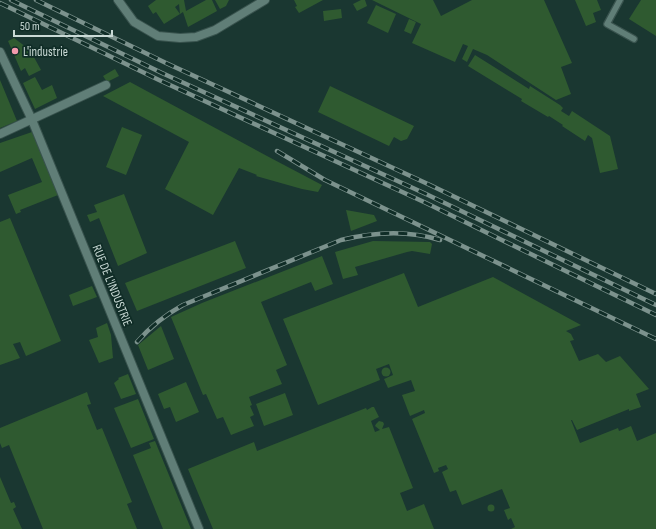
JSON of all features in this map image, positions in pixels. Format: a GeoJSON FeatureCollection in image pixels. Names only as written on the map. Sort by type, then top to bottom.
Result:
{"type":"FeatureCollection","features":[{"type":"Feature","properties":{"kind":"street"},"geometry":{"type":"LineString","coordinates":[[118,0],[134,22],[158,36],[180,38],[196,36],[215,30],[254,3],[265,0]]}},
{"type":"Feature","properties":{"kind":"street","name":"RUE DE L'INDUSTRIE"},"geometry":{"type":"LineString","coordinates":[[0,52],[32,120],[199,529]]}},
{"type":"Feature","properties":{"kind":"street"},"geometry":{"type":"LineString","coordinates":[[0,134],[106,85]]}},
{"type":"Feature","properties":{"kind":"lane"},"geometry":{"type":"LineString","coordinates":[[620,0],[606,24],[634,39]]}},
{"type":"Feature","properties":{"kind":"building"},"geometry":{"type":"Polygon","coordinates":[[[156,0],[184,0],[186,11],[206,0],[212,0],[217,11],[188,27],[183,12],[180,14],[164,24],[156,12],[153,14],[148,6],[156,0]],[[179,4],[175,7],[180,14],[179,4]]]}},
{"type":"Feature","properties":{"kind":"building"},"geometry":{"type":"Polygon","coordinates":[[[215,0],[229,0],[226,6],[220,9],[215,0]]]}},
{"type":"Feature","properties":{"kind":"building"},"geometry":{"type":"Polygon","coordinates":[[[294,0],[323,0],[299,13],[295,7],[297,6],[294,0]]]}},
{"type":"Feature","properties":{"kind":"building"},"geometry":{"type":"Polygon","coordinates":[[[361,0],[365,0],[367,6],[357,11],[353,4],[361,0]]]}},
{"type":"Feature","properties":{"kind":"building"},"geometry":{"type":"Polygon","coordinates":[[[372,0],[433,0],[441,16],[472,0],[544,0],[572,63],[561,67],[571,94],[556,100],[487,55],[473,49],[467,62],[462,59],[468,46],[463,44],[455,62],[412,43],[421,24],[372,0]]]}},
{"type":"Feature","properties":{"kind":"building"},"geometry":{"type":"Polygon","coordinates":[[[575,0],[597,0],[601,10],[593,13],[596,22],[586,26],[575,0]]]}},
{"type":"Feature","properties":{"kind":"building"},"geometry":{"type":"Polygon","coordinates":[[[641,0],[656,0],[656,36],[629,19],[641,0]]]}},
{"type":"Feature","properties":{"kind":"building"},"geometry":{"type":"Polygon","coordinates":[[[376,5],[396,14],[388,33],[367,23],[376,5]]]}},
{"type":"Feature","properties":{"kind":"building"},"geometry":{"type":"Polygon","coordinates":[[[341,9],[342,18],[324,21],[323,11],[341,9]]]}},
{"type":"Feature","properties":{"kind":"building"},"geometry":{"type":"Polygon","coordinates":[[[409,19],[416,22],[411,34],[404,31],[409,19]]]}},
{"type":"Feature","properties":{"kind":"building"},"geometry":{"type":"Polygon","coordinates":[[[14,38],[30,50],[41,70],[29,76],[25,68],[21,71],[8,41],[14,38]]]}},
{"type":"Feature","properties":{"kind":"building"},"geometry":{"type":"Polygon","coordinates":[[[59,51],[63,55],[61,57],[57,52],[59,51]]]}},
{"type":"Feature","properties":{"kind":"building"},"geometry":{"type":"Polygon","coordinates":[[[475,55],[529,89],[530,86],[560,105],[563,108],[561,111],[569,116],[572,111],[610,136],[618,169],[600,173],[592,138],[588,135],[585,141],[549,116],[548,117],[521,101],[522,99],[468,66],[475,55]]]}},
{"type":"Feature","properties":{"kind":"building"},"geometry":{"type":"Polygon","coordinates":[[[115,69],[119,76],[107,82],[103,76],[115,69]]]}},
{"type":"Feature","properties":{"kind":"building"},"geometry":{"type":"Polygon","coordinates":[[[35,77],[42,90],[52,85],[57,98],[35,109],[23,83],[35,77]]]}},
{"type":"Feature","properties":{"kind":"building"},"geometry":{"type":"Polygon","coordinates":[[[0,80],[17,121],[0,128],[0,80]]]}},
{"type":"Feature","properties":{"kind":"building"},"geometry":{"type":"Polygon","coordinates":[[[130,82],[322,185],[318,192],[302,189],[256,176],[257,175],[239,168],[213,215],[165,189],[189,142],[103,96],[130,82]]]}},
{"type":"Feature","properties":{"kind":"building"},"geometry":{"type":"Polygon","coordinates":[[[330,86],[414,126],[407,139],[401,141],[394,137],[389,146],[318,112],[330,86]]]}},
{"type":"Feature","properties":{"kind":"building"},"geometry":{"type":"Polygon","coordinates":[[[122,127],[142,135],[126,175],[106,167],[122,127]]]}},
{"type":"Feature","properties":{"kind":"building"},"geometry":{"type":"Polygon","coordinates":[[[32,132],[58,195],[20,210],[21,212],[16,214],[8,195],[42,182],[32,158],[0,172],[0,143],[32,132]]]}},
{"type":"Feature","properties":{"kind":"building"},"geometry":{"type":"Polygon","coordinates":[[[124,194],[147,253],[118,266],[99,218],[90,222],[87,215],[97,212],[94,205],[124,194]]]}},
{"type":"Feature","properties":{"kind":"building"},"geometry":{"type":"Polygon","coordinates":[[[346,210],[374,215],[377,221],[351,231],[346,210]]]}},
{"type":"Feature","properties":{"kind":"building"},"geometry":{"type":"Polygon","coordinates":[[[10,218],[61,341],[26,356],[20,342],[13,344],[20,358],[0,365],[0,222],[10,218]]]}},
{"type":"Feature","properties":{"kind":"building"},"geometry":{"type":"Polygon","coordinates":[[[235,241],[246,268],[137,311],[125,283],[235,241]]]}},
{"type":"Feature","properties":{"kind":"building"},"geometry":{"type":"Polygon","coordinates":[[[373,241],[430,242],[432,244],[430,254],[412,251],[407,252],[355,267],[358,275],[343,279],[335,252],[373,241]]]}},
{"type":"Feature","properties":{"kind":"building"},"geometry":{"type":"Polygon","coordinates":[[[322,256],[333,284],[315,291],[311,282],[261,302],[287,365],[276,370],[282,384],[249,397],[252,405],[250,406],[254,415],[250,417],[254,426],[231,435],[223,417],[217,419],[206,394],[203,395],[171,317],[202,303],[322,256]]]}},
{"type":"Feature","properties":{"kind":"building"},"geometry":{"type":"Polygon","coordinates":[[[404,273],[418,307],[493,277],[581,325],[566,331],[571,334],[574,340],[570,341],[579,361],[598,354],[606,362],[620,356],[649,389],[636,394],[641,407],[629,411],[629,409],[577,430],[571,420],[580,443],[618,428],[619,431],[631,426],[637,441],[656,433],[656,529],[511,529],[515,527],[511,518],[508,520],[504,510],[510,508],[502,489],[462,505],[456,490],[450,492],[442,472],[448,469],[446,465],[438,468],[439,471],[434,473],[412,419],[425,413],[424,410],[410,416],[402,395],[415,391],[411,380],[388,388],[384,379],[393,375],[389,364],[376,369],[380,380],[318,405],[283,319],[404,273]]]}},
{"type":"Feature","properties":{"kind":"building"},"geometry":{"type":"Polygon","coordinates":[[[92,286],[97,297],[73,306],[69,295],[92,286]]]}},
{"type":"Feature","properties":{"kind":"building"},"geometry":{"type":"Polygon","coordinates":[[[107,323],[111,335],[113,358],[99,363],[89,340],[98,337],[96,328],[107,323]]]}},
{"type":"Feature","properties":{"kind":"building"},"geometry":{"type":"Polygon","coordinates":[[[161,326],[174,359],[148,370],[138,345],[161,326]]]}},
{"type":"Feature","properties":{"kind":"building"},"geometry":{"type":"Polygon","coordinates":[[[384,368],[388,368],[390,372],[388,376],[384,376],[382,374],[382,370],[384,368]]]}},
{"type":"Feature","properties":{"kind":"building"},"geometry":{"type":"Polygon","coordinates":[[[128,374],[136,394],[121,399],[114,383],[119,379],[118,378],[128,374]]]}},
{"type":"Feature","properties":{"kind":"building"},"geometry":{"type":"Polygon","coordinates":[[[186,382],[199,412],[176,422],[170,407],[164,409],[158,394],[186,382]]]}},
{"type":"Feature","properties":{"kind":"building"},"geometry":{"type":"Polygon","coordinates":[[[87,392],[91,404],[87,405],[97,430],[102,428],[132,502],[127,504],[137,529],[43,529],[9,445],[2,448],[0,443],[0,428],[87,392]]]}},
{"type":"Feature","properties":{"kind":"building"},"geometry":{"type":"Polygon","coordinates":[[[285,393],[293,415],[264,426],[256,404],[285,393]]]}},
{"type":"Feature","properties":{"kind":"building"},"geometry":{"type":"Polygon","coordinates":[[[138,399],[154,439],[131,448],[114,408],[138,399]]]}},
{"type":"Feature","properties":{"kind":"building"},"geometry":{"type":"Polygon","coordinates":[[[374,407],[379,417],[371,421],[375,432],[380,430],[375,426],[379,421],[383,422],[384,424],[382,429],[389,427],[413,488],[400,493],[407,511],[424,504],[434,529],[213,529],[188,469],[254,442],[257,451],[366,408],[367,410],[374,407]]]}},
{"type":"Feature","properties":{"kind":"building"},"geometry":{"type":"Polygon","coordinates":[[[155,441],[191,529],[163,529],[133,455],[151,448],[149,443],[155,441]]]}},
{"type":"Feature","properties":{"kind":"building"},"geometry":{"type":"Polygon","coordinates":[[[0,477],[11,503],[14,502],[16,507],[13,509],[22,529],[0,529],[0,477]]]}},
{"type":"Feature","properties":{"kind":"building"},"geometry":{"type":"Polygon","coordinates":[[[491,505],[494,508],[491,511],[488,508],[491,505]]]}},
{"type":"Feature","properties":{"kind":"railway"},"geometry":{"type":"LineString","coordinates":[[11,0],[162,73],[426,194],[656,305]]}},
{"type":"Feature","properties":{"kind":"railway"},"geometry":{"type":"LineString","coordinates":[[36,0],[166,63],[430,185],[656,294]]}},
{"type":"Feature","properties":{"kind":"railway"},"geometry":{"type":"LineString","coordinates":[[0,3],[159,80],[424,202],[656,315]]}},
{"type":"Feature","properties":{"kind":"railway"},"geometry":{"type":"LineString","coordinates":[[277,151],[325,180],[656,339]]}},
{"type":"Feature","properties":{"kind":"railway"},"geometry":{"type":"LineString","coordinates":[[137,342],[158,322],[183,305],[341,240],[366,235],[391,233],[403,233],[440,240]]}},
{"type":"Feature","properties":{"kind":"place","name":"L'industrie"},"geometry":{"type":"Point","coordinates":[15,51]}}]}
